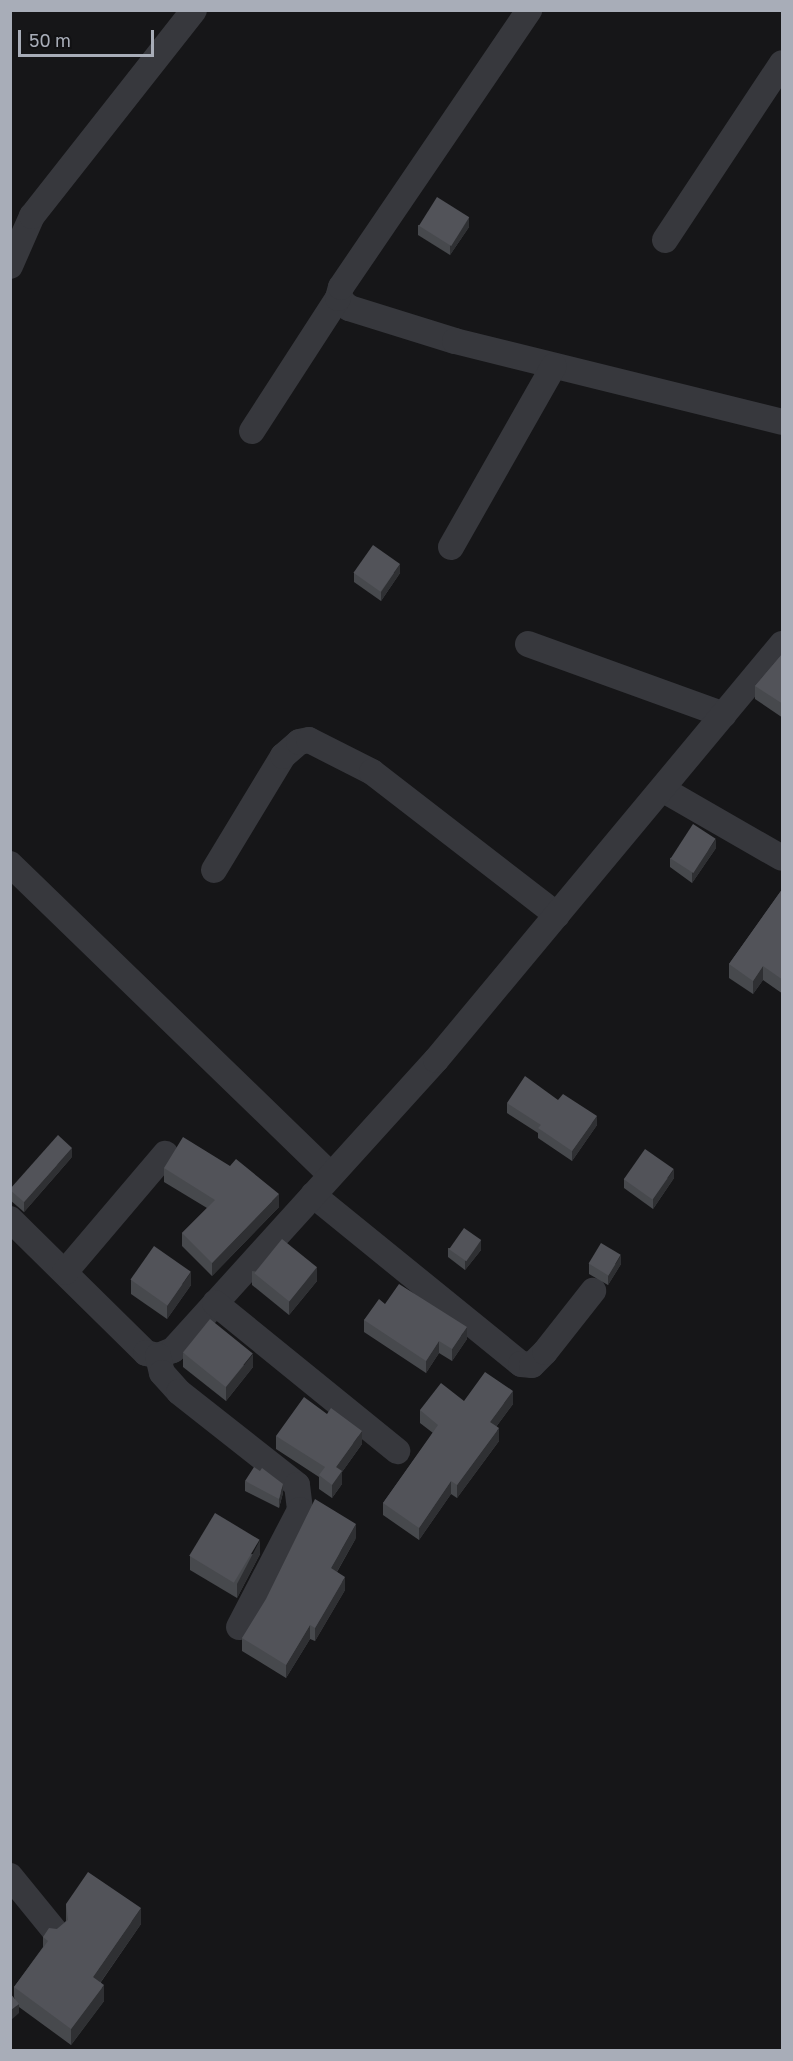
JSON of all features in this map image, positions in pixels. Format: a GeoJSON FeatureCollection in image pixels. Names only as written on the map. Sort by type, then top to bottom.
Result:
{"type":"FeatureCollection","features":[{"type":"Feature","properties":{"kind":"street"},"geometry":{"type":"LineString","coordinates":[[10,266],[32,216],[194,10]]}},
{"type":"Feature","properties":{"kind":"street"},"geometry":{"type":"LineString","coordinates":[[252,430],[338,298],[341,287],[529,10]]}},
{"type":"Feature","properties":{"kind":"street"},"geometry":{"type":"LineString","coordinates":[[665,240],[783,63]]}},
{"type":"Feature","properties":{"kind":"street"},"geometry":{"type":"LineString","coordinates":[[338,298],[349,309],[554,366],[783,422]]}},
{"type":"Feature","properties":{"kind":"street"},"geometry":{"type":"LineString","coordinates":[[451,547],[554,366]]}},
{"type":"Feature","properties":{"kind":"street"},"geometry":{"type":"LineString","coordinates":[[528,644],[724,715]]}},
{"type":"Feature","properties":{"kind":"street"},"geometry":{"type":"LineString","coordinates":[[10,1219],[146,1353],[158,1356],[173,1350],[436,1060],[783,644]]}},
{"type":"Feature","properties":{"kind":"street"},"geometry":{"type":"LineString","coordinates":[[214,870],[283,756],[299,742],[309,740],[372,771],[557,915]]}},
{"type":"Feature","properties":{"kind":"street"},"geometry":{"type":"LineString","coordinates":[[662,789],[783,858]]}},
{"type":"Feature","properties":{"kind":"street"},"geometry":{"type":"LineString","coordinates":[[10,864],[331,1175]]}},
{"type":"Feature","properties":{"kind":"street"},"geometry":{"type":"LineString","coordinates":[[65,1272],[165,1154]]}},
{"type":"Feature","properties":{"kind":"street"},"geometry":{"type":"LineString","coordinates":[[313,1195],[521,1364],[532,1365],[545,1352],[592,1291]]}},
{"type":"Feature","properties":{"kind":"street"},"geometry":{"type":"LineString","coordinates":[[215,1303],[397,1451]]}},
{"type":"Feature","properties":{"kind":"street"},"geometry":{"type":"LineString","coordinates":[[158,1356],[162,1373],[180,1392],[297,1485],[300,1510],[239,1627]]}},
{"type":"Feature","properties":{"kind":"street"},"geometry":{"type":"LineString","coordinates":[[10,1876],[54,1930]]}},
{"type":"Feature","properties":{"kind":"building"},"geometry":{"type":"Polygon","coordinates":[[[437,197],[469,217],[451,246],[419,226],[437,197]]]}},
{"type":"Feature","properties":{"kind":"building"},"geometry":{"type":"Polygon","coordinates":[[[373,545],[400,564],[381,592],[353,573],[373,545]]]}},
{"type":"Feature","properties":{"kind":"building"},"geometry":{"type":"Polygon","coordinates":[[[783,653],[783,704],[755,686],[783,653]]]}},
{"type":"Feature","properties":{"kind":"building"},"geometry":{"type":"Polygon","coordinates":[[[693,824],[716,839],[693,873],[671,858],[693,824]]]}},
{"type":"Feature","properties":{"kind":"building"},"geometry":{"type":"Polygon","coordinates":[[[783,888],[783,980],[763,966],[753,981],[729,964],[783,888]]]}},
{"type":"Feature","properties":{"kind":"building"},"geometry":{"type":"Polygon","coordinates":[[[525,1076],[558,1100],[563,1094],[597,1116],[572,1151],[538,1128],[541,1125],[507,1103],[525,1076]]]}},
{"type":"Feature","properties":{"kind":"building"},"geometry":{"type":"Polygon","coordinates":[[[58,1135],[72,1148],[24,1202],[10,1189],[58,1135]]]}},
{"type":"Feature","properties":{"kind":"building"},"geometry":{"type":"Polygon","coordinates":[[[183,1137],[230,1166],[236,1159],[279,1194],[212,1263],[182,1233],[215,1200],[164,1168],[183,1137]]]}},
{"type":"Feature","properties":{"kind":"building"},"geometry":{"type":"Polygon","coordinates":[[[645,1149],[674,1169],[652,1199],[624,1179],[645,1149]]]}},
{"type":"Feature","properties":{"kind":"building"},"geometry":{"type":"Polygon","coordinates":[[[464,1228],[481,1240],[466,1261],[449,1249],[464,1228]]]}},
{"type":"Feature","properties":{"kind":"building"},"geometry":{"type":"Polygon","coordinates":[[[282,1239],[317,1267],[289,1302],[254,1273],[282,1239]]]}},
{"type":"Feature","properties":{"kind":"building"},"geometry":{"type":"Polygon","coordinates":[[[601,1243],[621,1255],[608,1275],[589,1264],[601,1243]]]}},
{"type":"Feature","properties":{"kind":"building"},"geometry":{"type":"Polygon","coordinates":[[[154,1246],[191,1272],[167,1305],[130,1280],[154,1246]]]}},
{"type":"Feature","properties":{"kind":"building"},"geometry":{"type":"Polygon","coordinates":[[[399,1284],[467,1327],[452,1349],[439,1341],[426,1361],[364,1320],[379,1299],[385,1304],[399,1284]]]}},
{"type":"Feature","properties":{"kind":"building"},"geometry":{"type":"Polygon","coordinates":[[[210,1319],[253,1354],[226,1387],[183,1352],[210,1319]]]}},
{"type":"Feature","properties":{"kind":"building"},"geometry":{"type":"Polygon","coordinates":[[[485,1372],[513,1391],[490,1422],[499,1428],[457,1485],[451,1481],[419,1528],[383,1503],[438,1425],[420,1410],[441,1383],[464,1401],[485,1372]]]}},
{"type":"Feature","properties":{"kind":"building"},"geometry":{"type":"Polygon","coordinates":[[[304,1397],[327,1414],[331,1408],[362,1431],[336,1467],[342,1471],[332,1485],[319,1475],[325,1467],[276,1436],[304,1397]]]}},
{"type":"Feature","properties":{"kind":"building"},"geometry":{"type":"Polygon","coordinates":[[[254,1467],[260,1471],[262,1468],[283,1484],[279,1499],[245,1481],[254,1467]]]}},
{"type":"Feature","properties":{"kind":"building"},"geometry":{"type":"Polygon","coordinates":[[[315,1499],[356,1524],[331,1568],[345,1577],[315,1628],[310,1625],[286,1665],[242,1638],[266,1599],[315,1499]]]}},
{"type":"Feature","properties":{"kind":"building"},"geometry":{"type":"Polygon","coordinates":[[[215,1513],[260,1540],[234,1583],[189,1556],[215,1513]]]}},
{"type":"Feature","properties":{"kind":"building"},"geometry":{"type":"Polygon","coordinates":[[[88,1872],[141,1908],[93,1977],[104,1985],[71,2029],[14,1987],[48,1941],[43,1937],[49,1928],[57,1929],[68,1920],[66,1904],[88,1872]]]}},
{"type":"Feature","properties":{"kind":"building"},"geometry":{"type":"Polygon","coordinates":[[[10,1993],[19,2004],[10,2011],[10,1993]]]}}]}
